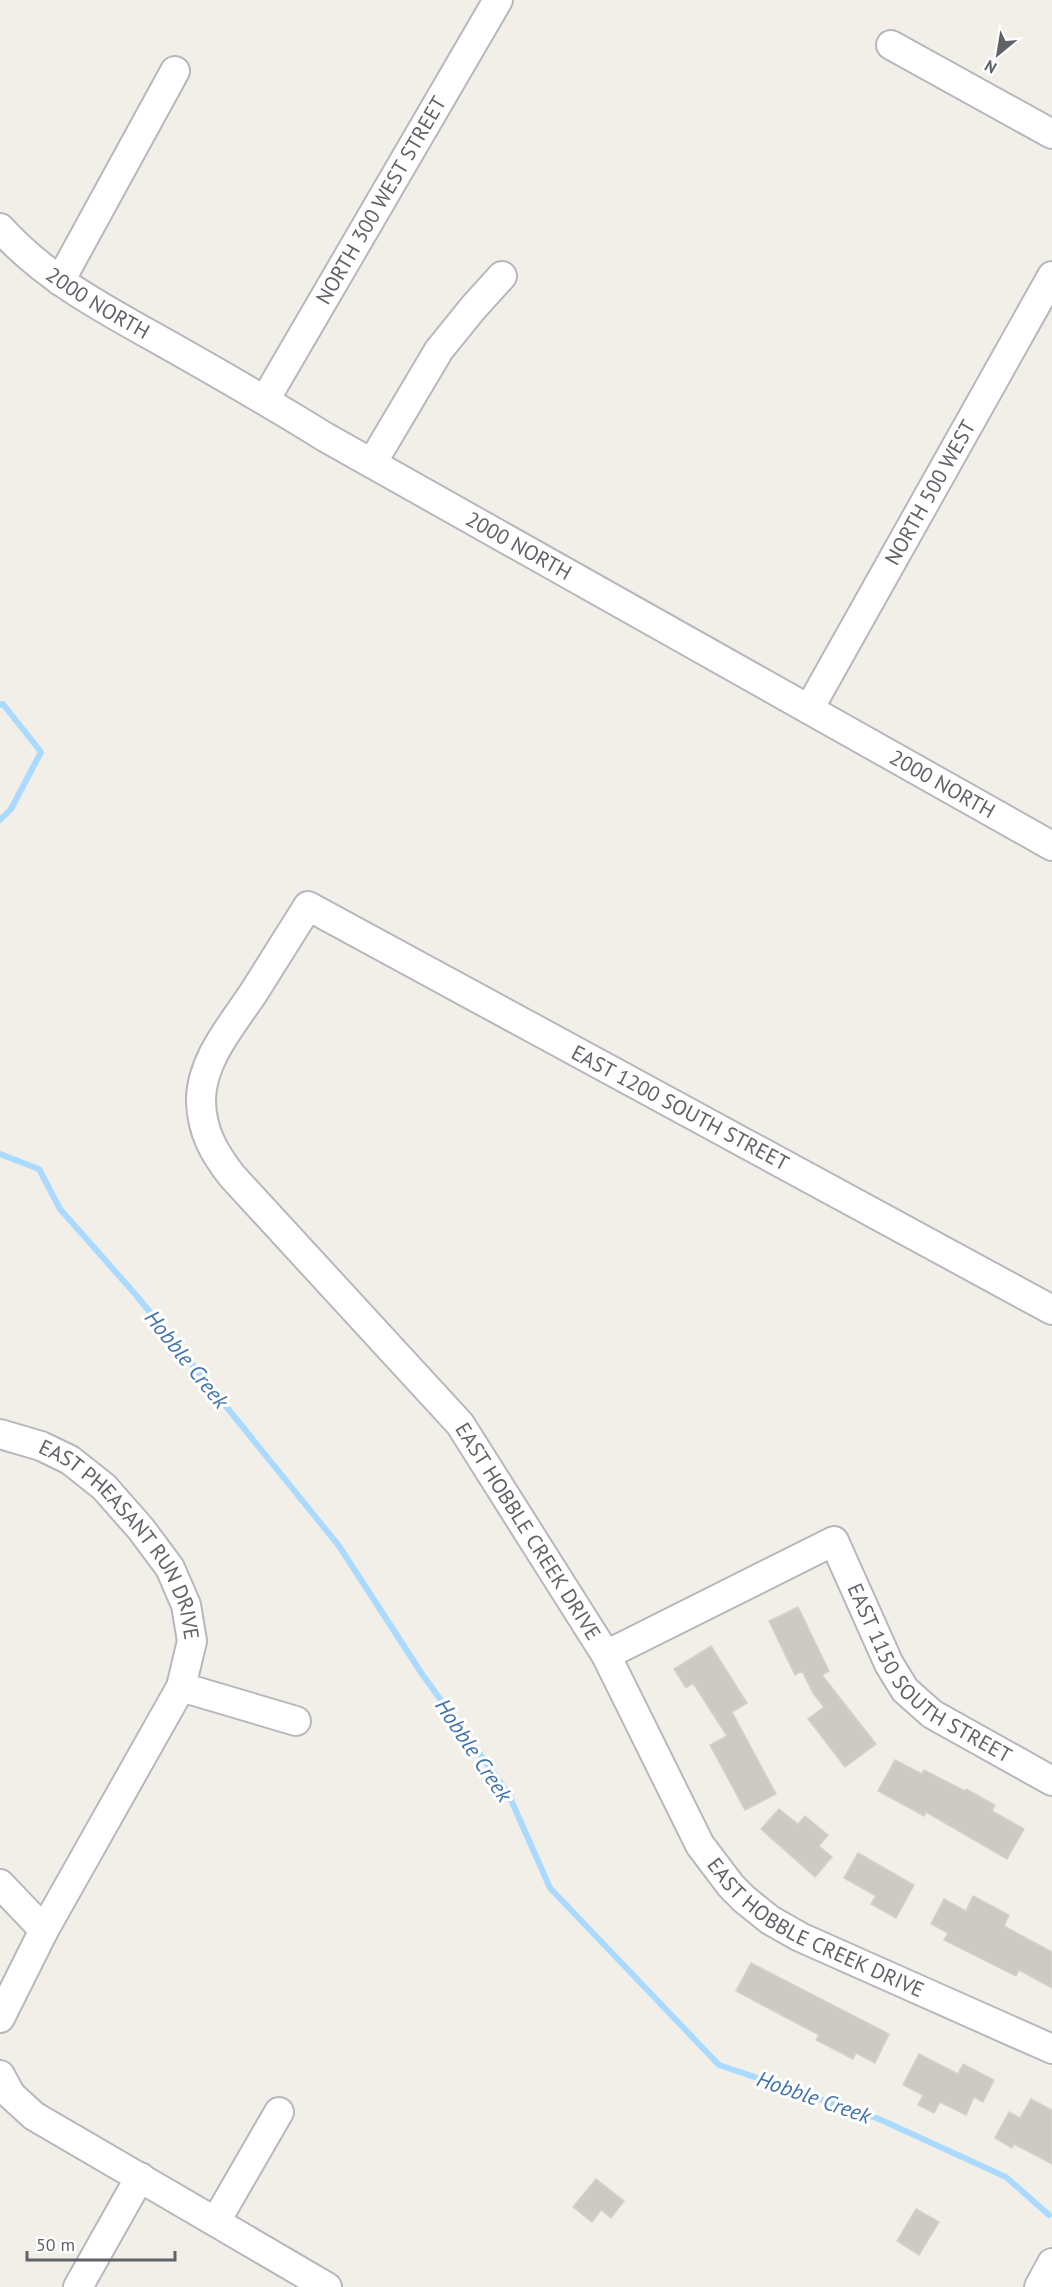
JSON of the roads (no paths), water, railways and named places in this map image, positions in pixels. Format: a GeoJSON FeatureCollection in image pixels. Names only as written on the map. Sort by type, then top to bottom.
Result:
{"type":"FeatureCollection","features":[{"type":"Feature","properties":{"kind":"street","name":"NORTH 300 WEST STREET"},"geometry":{"type":"LineString","coordinates":[[266,400],[498,0]]}},
{"type":"Feature","properties":{"kind":"street"},"geometry":{"type":"LineString","coordinates":[[891,45],[1052,134]]}},
{"type":"Feature","properties":{"kind":"street"},"geometry":{"type":"LineString","coordinates":[[60,281],[175,71]]}},
{"type":"Feature","properties":{"kind":"street","name":"2000 NORTH"},"geometry":{"type":"LineString","coordinates":[[0,228],[43,270],[78,294],[372,463],[1052,846]]}},
{"type":"Feature","properties":{"kind":"street"},"geometry":{"type":"LineString","coordinates":[[372,463],[439,350],[502,276]]}},
{"type":"Feature","properties":{"kind":"street","name":"NORTH 500 WEST"},"geometry":{"type":"LineString","coordinates":[[809,709],[1052,276]]}},
{"type":"Feature","properties":{"kind":"street","name":"EAST 1200 SOUTH STREET"},"geometry":{"type":"LineString","coordinates":[[308,906],[1052,1310]]}},
{"type":"Feature","properties":{"kind":"street","name":"EAST HOBBLE CREEK DRIVE"},"geometry":{"type":"LineString","coordinates":[[308,906],[219,1046],[206,1072],[201,1100],[204,1128],[215,1154],[232,1176],[460,1424],[606,1655],[700,1845],[731,1886],[770,1920],[800,1938],[1052,2049]]}},
{"type":"Feature","properties":{"kind":"street","name":"EAST PHEASANT RUN DRIVE"},"geometry":{"type":"LineString","coordinates":[[0,1434],[40,1446],[70,1460],[104,1486],[164,1560],[186,1605],[192,1641],[181,1687],[44,1930],[0,2018]]}},
{"type":"Feature","properties":{"kind":"street","name":"EAST 1150 SOUTH STREET"},"geometry":{"type":"LineString","coordinates":[[606,1655],[834,1541],[889,1664],[906,1690],[932,1714],[1052,1781]]}},
{"type":"Feature","properties":{"kind":"street"},"geometry":{"type":"LineString","coordinates":[[181,1687],[296,1721]]}},
{"type":"Feature","properties":{"kind":"street"},"geometry":{"type":"LineString","coordinates":[[0,1884],[44,1930]]}},
{"type":"Feature","properties":{"kind":"street"},"geometry":{"type":"LineString","coordinates":[[0,2075],[11,2095],[34,2116],[327,2287]]}},
{"type":"Feature","properties":{"kind":"street"},"geometry":{"type":"LineString","coordinates":[[216,2221],[279,2112]]}},
{"type":"Feature","properties":{"kind":"street"},"geometry":{"type":"LineString","coordinates":[[78,2287],[140,2177]]}},
{"type":"Feature","properties":{"kind":"street"},"geometry":{"type":"LineString","coordinates":[[1039,2287],[1052,2263]]}},
{"type":"Feature","properties":{"kind":"waterway","name":"Hobble Creek"},"geometry":{"type":"LineString","coordinates":[[0,705],[3,704],[41,752],[11,809],[0,820]]}},
{"type":"Feature","properties":{"kind":"waterway","name":"Hobble Creek"},"geometry":{"type":"LineString","coordinates":[[0,1154],[39,1169],[60,1209],[136,1295],[339,1546],[422,1674],[508,1793],[550,1888],[719,2065],[879,2119],[1006,2177],[1049,2215]]}}]}
